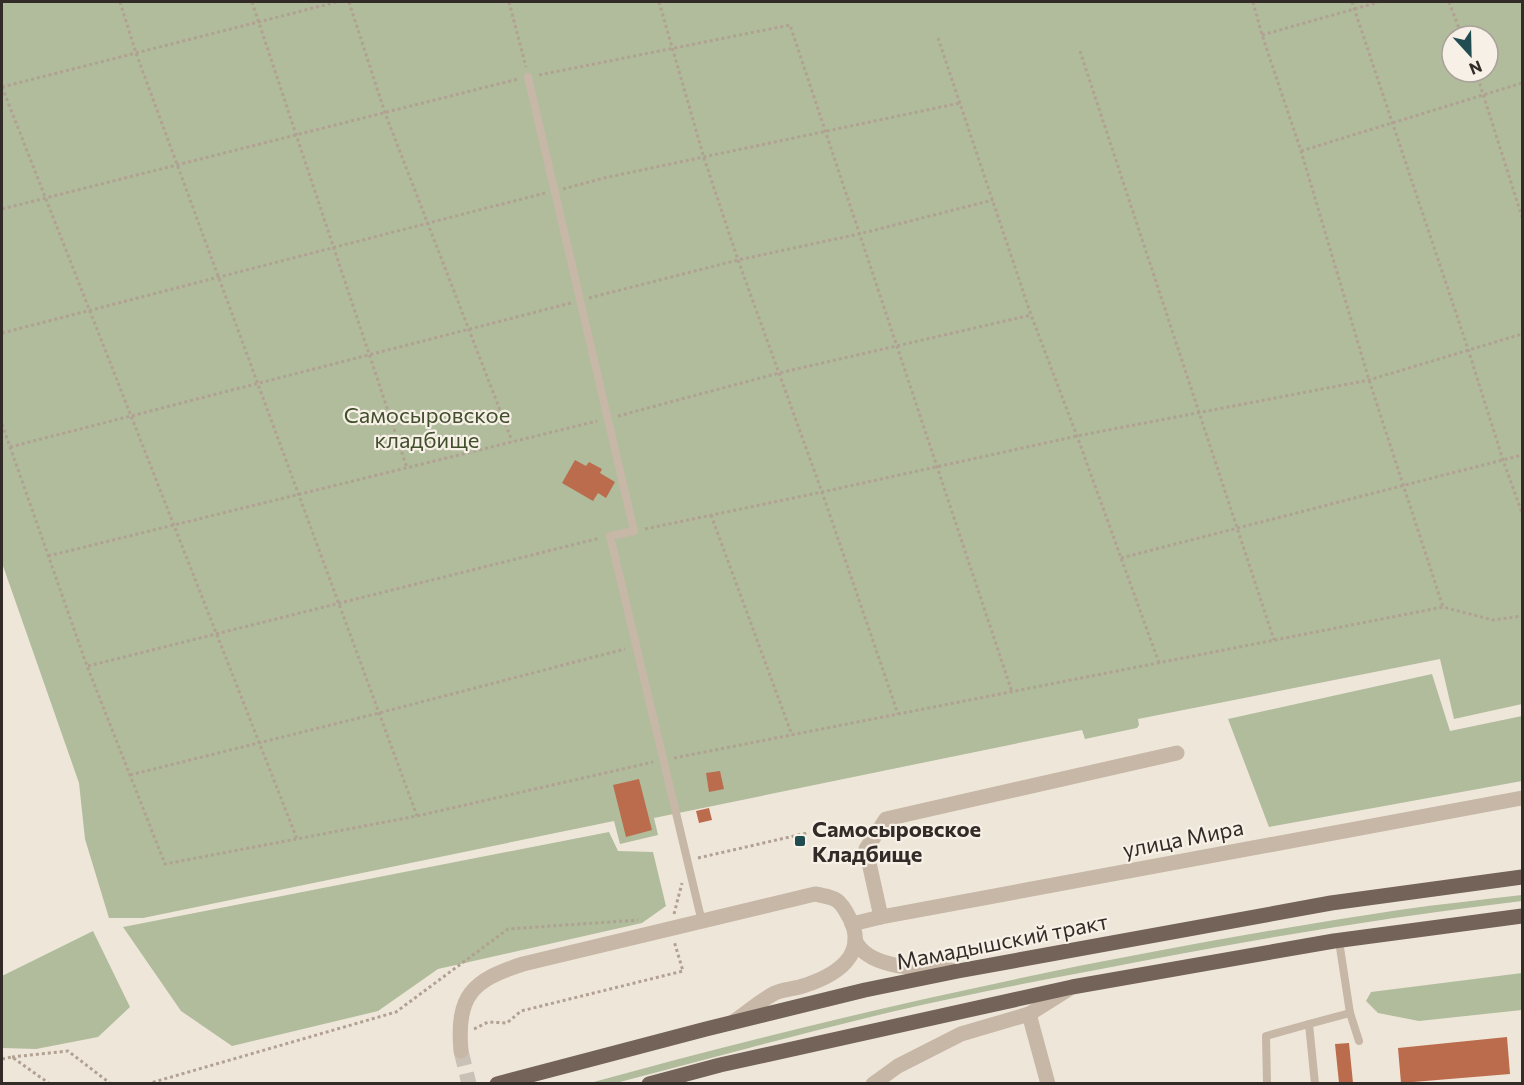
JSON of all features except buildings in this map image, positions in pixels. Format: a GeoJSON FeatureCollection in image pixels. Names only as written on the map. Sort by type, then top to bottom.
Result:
{"type":"FeatureCollection","features":[{"type":"Feature","properties":{"kind":"main road","name":"Мамадышский тракт"},"geometry":{"type":"LineString","coordinates":[[496,1083],[865,990],[958,971],[1331,903],[1522,877]]}},
{"type":"Feature","properties":{"kind":"main road"},"geometry":{"type":"LineString","coordinates":[[649,1083],[732,1062],[1071,987],[1339,941],[1522,916]]}},
{"type":"Feature","properties":{"kind":"street"},"geometry":{"type":"LineString","coordinates":[[881,917],[866,849],[886,819],[1177,753]]}},
{"type":"Feature","properties":{"kind":"street","name":"улица Мира"},"geometry":{"type":"LineString","coordinates":[[852,924],[1522,798]]}},
{"type":"Feature","properties":{"kind":"street"},"geometry":{"type":"LineString","coordinates":[[461,1051],[459,1032],[462,1011],[470,993],[483,981],[500,971],[815,894],[833,897],[843,905],[852,924],[855,940],[854,951],[850,958],[835,972],[804,986],[775,993],[733,1022]]}},
{"type":"Feature","properties":{"kind":"street"},"geometry":{"type":"LineString","coordinates":[[855,940],[864,952],[888,964],[958,971]]}},
{"type":"Feature","properties":{"kind":"street"},"geometry":{"type":"LineString","coordinates":[[873,1083],[898,1066],[961,1034],[1029,1014],[1071,987]]}},
{"type":"Feature","properties":{"kind":"street"},"geometry":{"type":"LineString","coordinates":[[1029,1014],[1048,1083]]}},
{"type":"Feature","properties":{"kind":"lane"},"geometry":{"type":"LineString","coordinates":[[528,77],[634,531],[610,536],[702,922]]}},
{"type":"Feature","properties":{"kind":"lane"},"geometry":{"type":"LineString","coordinates":[[1339,941],[1350,1013],[1359,1041]]}},
{"type":"Feature","properties":{"kind":"lane"},"geometry":{"type":"LineString","coordinates":[[1267,1083],[1266,1036],[1350,1013]]}},
{"type":"Feature","properties":{"kind":"lane"},"geometry":{"type":"LineString","coordinates":[[1309,1024],[1315,1083]]}},
{"type":"Feature","properties":{"kind":"path"},"geometry":{"type":"LineString","coordinates":[[120,2],[136,53],[417,816]]}},
{"type":"Feature","properties":{"kind":"path"},"geometry":{"type":"LineString","coordinates":[[252,2],[407,468]]}},
{"type":"Feature","properties":{"kind":"path"},"geometry":{"type":"LineString","coordinates":[[297,839],[2,87],[337,2]]}},
{"type":"Feature","properties":{"kind":"path"},"geometry":{"type":"LineString","coordinates":[[349,2],[385,113],[512,442]]}},
{"type":"Feature","properties":{"kind":"path"},"geometry":{"type":"LineString","coordinates":[[508,2],[528,77]]}},
{"type":"Feature","properties":{"kind":"path"},"geometry":{"type":"LineString","coordinates":[[659,2],[704,158],[738,260],[822,492],[898,714]]}},
{"type":"Feature","properties":{"kind":"path"},"geometry":{"type":"LineString","coordinates":[[1253,2],[1301,151],[1369,380],[1443,607]]}},
{"type":"Feature","properties":{"kind":"path"},"geometry":{"type":"LineString","coordinates":[[1352,2],[1522,513]]}},
{"type":"Feature","properties":{"kind":"path"},"geometry":{"type":"LineString","coordinates":[[1262,35],[1379,2]]}},
{"type":"Feature","properties":{"kind":"path"},"geometry":{"type":"LineString","coordinates":[[1449,2],[1457,24]]}},
{"type":"Feature","properties":{"kind":"path"},"geometry":{"type":"LineString","coordinates":[[2,209],[528,77],[790,25],[1012,692]]}},
{"type":"Feature","properties":{"kind":"path"},"geometry":{"type":"LineString","coordinates":[[938,38],[1031,315],[1159,663]]}},
{"type":"Feature","properties":{"kind":"path"},"geometry":{"type":"LineString","coordinates":[[1080,51],[1274,640]]}},
{"type":"Feature","properties":{"kind":"path"},"geometry":{"type":"LineString","coordinates":[[1301,151],[1522,83]]}},
{"type":"Feature","properties":{"kind":"path"},"geometry":{"type":"LineString","coordinates":[[1480,84],[1522,217]]}},
{"type":"Feature","properties":{"kind":"path"},"geometry":{"type":"LineString","coordinates":[[2,333],[604,178],[960,103]]}},
{"type":"Feature","properties":{"kind":"path"},"geometry":{"type":"LineString","coordinates":[[10,447],[738,260],[860,234],[993,200]]}},
{"type":"Feature","properties":{"kind":"path"},"geometry":{"type":"LineString","coordinates":[[48,556],[608,419],[779,374],[1031,315]]}},
{"type":"Feature","properties":{"kind":"path"},"geometry":{"type":"LineString","coordinates":[[634,531],[1077,436],[1369,380],[1522,334]]}},
{"type":"Feature","properties":{"kind":"path"},"geometry":{"type":"LineString","coordinates":[[2,424],[87,666],[165,864],[417,816],[664,760],[1443,607],[1493,620],[1522,616]]}},
{"type":"Feature","properties":{"kind":"path"},"geometry":{"type":"LineString","coordinates":[[1121,558],[1522,455]]}},
{"type":"Feature","properties":{"kind":"path"},"geometry":{"type":"LineString","coordinates":[[711,515],[792,735]]}},
{"type":"Feature","properties":{"kind":"path"},"geometry":{"type":"LineString","coordinates":[[87,666],[610,536]]}},
{"type":"Feature","properties":{"kind":"path"},"geometry":{"type":"LineString","coordinates":[[130,775],[637,646]]}},
{"type":"Feature","properties":{"kind":"path"},"geometry":{"type":"LineString","coordinates":[[147,1083],[396,1012],[508,929],[641,920]]}},
{"type":"Feature","properties":{"kind":"path"},"geometry":{"type":"LineString","coordinates":[[2,1059],[68,1051],[111,1083]]}},
{"type":"Feature","properties":{"kind":"path"},"geometry":{"type":"LineString","coordinates":[[12,1058],[50,1083]]}},
{"type":"Feature","properties":{"kind":"green space","name":"Самосыровское кладбище"},"geometry":{"type":"Polygon","coordinates":[[[2,2],[1522,2],[1522,704],[1454,719],[1440,659],[1138,719],[1137,728],[1085,739],[1082,730],[654,818],[658,835],[620,844],[614,821],[143,918],[109,918],[85,839],[79,783],[2,563],[2,2]]]}},
{"type":"Feature","properties":{"kind":"green space"},"geometry":{"type":"Polygon","coordinates":[[[1432,674],[1450,731],[1522,716],[1522,781],[1269,827],[1228,719],[1432,674]]]}},
{"type":"Feature","properties":{"kind":"green space"},"geometry":{"type":"Polygon","coordinates":[[[609,832],[618,851],[653,852],[666,906],[642,923],[438,969],[378,1011],[232,1046],[181,1011],[123,927],[609,832]]]}},
{"type":"Feature","properties":{"kind":"green space"},"geometry":{"type":"Polygon","coordinates":[[[1522,895],[1522,901],[1308,931],[993,990],[857,1020],[616,1083],[590,1083],[891,1007],[1093,963],[1297,926],[1414,908],[1522,895]]]}},
{"type":"Feature","properties":{"kind":"green space"},"geometry":{"type":"Polygon","coordinates":[[[93,931],[130,1007],[98,1037],[36,1049],[2,1048],[2,976],[93,931]]]}},
{"type":"Feature","properties":{"kind":"green space"},"geometry":{"type":"Polygon","coordinates":[[[1522,973],[1522,1010],[1419,1021],[1378,1013],[1366,1001],[1371,992],[1522,973]]]}},
{"type":"Feature","properties":{"kind":"tunnel"},"geometry":{"type":"LineString","coordinates":[[461,1051],[469,1084]]}},
{"type":"Feature","properties":{"kind":"place","name":"Самосыровское Кладбище"},"geometry":{"type":"Point","coordinates":[800,841]}}]}
